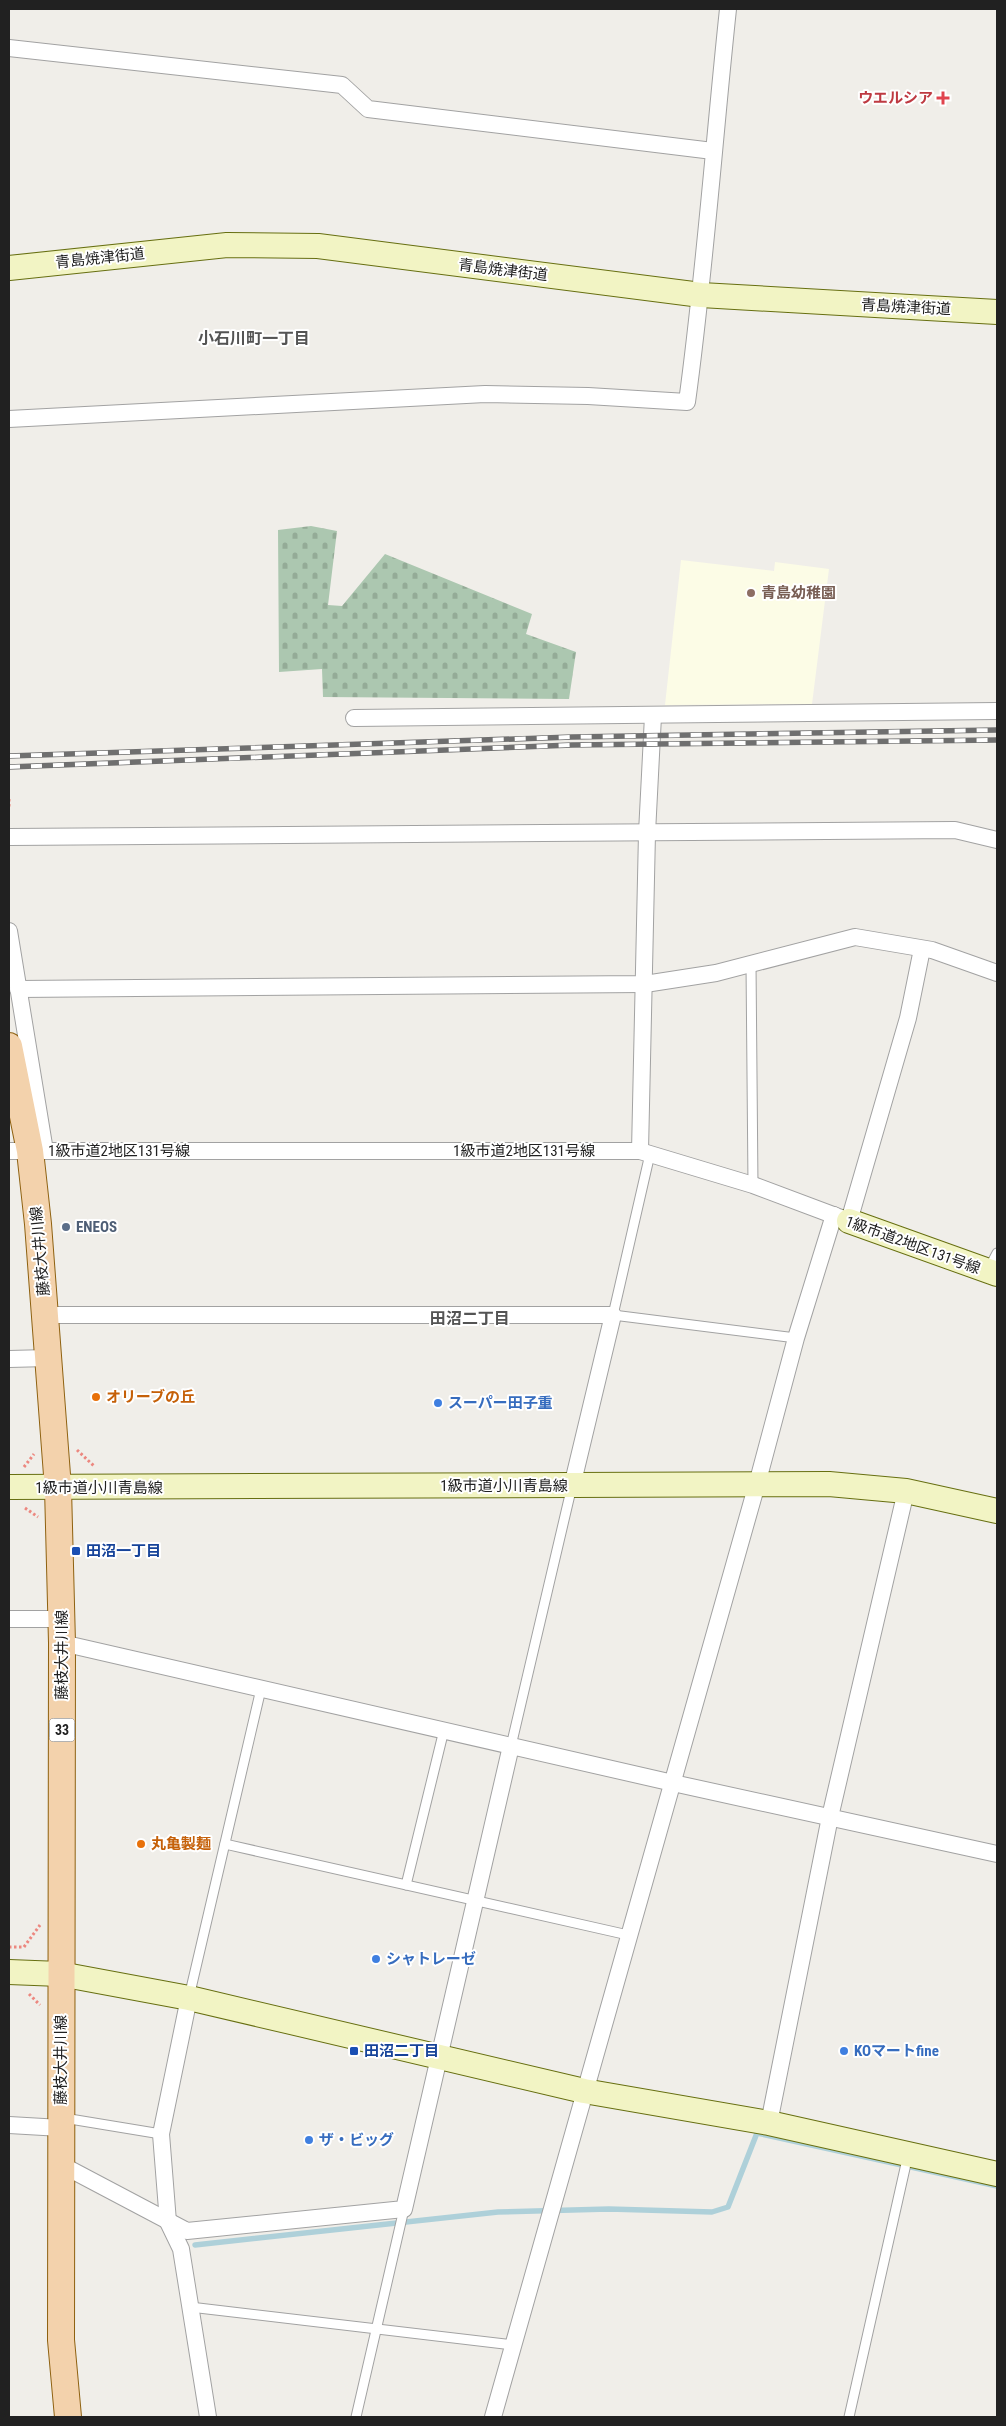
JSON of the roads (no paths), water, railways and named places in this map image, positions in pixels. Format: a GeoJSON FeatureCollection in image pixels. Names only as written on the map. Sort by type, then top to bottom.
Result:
{"type":"FeatureCollection","features":[{"type":"Feature","properties":{"kind":"main road","name":"藤枝大井川線"},"geometry":{"type":"LineString","coordinates":[[9,1046],[28,1151],[45,1315],[58,1488],[62,1631],[60,1974],[61,2340],[68,2417]]}},
{"type":"Feature","properties":{"kind":"street"},"geometry":{"type":"LineString","coordinates":[[9,419],[485,394],[588,396],[688,402],[702,294],[713,151],[728,9]]}},
{"type":"Feature","properties":{"kind":"street"},"geometry":{"type":"LineString","coordinates":[[9,48],[342,85],[368,109],[713,151]]}},
{"type":"Feature","properties":{"kind":"street","name":"青島焼津街道"},"geometry":{"type":"LineString","coordinates":[[9,268],[227,245],[318,246],[702,294],[997,312]]}},
{"type":"Feature","properties":{"kind":"street"},"geometry":{"type":"LineString","coordinates":[[354,718],[997,711]]}},
{"type":"Feature","properties":{"kind":"street"},"geometry":{"type":"LineString","coordinates":[[645,1152],[647,833],[653,716]]}},
{"type":"Feature","properties":{"kind":"street"},"geometry":{"type":"LineString","coordinates":[[9,837],[955,830],[997,840]]}},
{"type":"Feature","properties":{"kind":"street"},"geometry":{"type":"LineString","coordinates":[[9,931],[18,989],[28,1151]]}},
{"type":"Feature","properties":{"kind":"street"},"geometry":{"type":"LineString","coordinates":[[18,989],[645,984],[716,973],[855,937],[932,950],[997,973]]}},
{"type":"Feature","properties":{"kind":"street"},"geometry":{"type":"LineString","coordinates":[[493,2417],[757,1484],[796,1338],[842,1218],[908,1018],[922,949]]}},
{"type":"Feature","properties":{"kind":"street","name":"1級市道2地区131号線"},"geometry":{"type":"LineString","coordinates":[[28,1151],[645,1152],[753,1185],[842,1218],[994,1266]]}},
{"type":"Feature","properties":{"kind":"street"},"geometry":{"type":"LineString","coordinates":[[45,1315],[613,1315],[572,1486]]}},
{"type":"Feature","properties":{"kind":"street"},"geometry":{"type":"LineString","coordinates":[[9,1359],[48,1358]]}},
{"type":"Feature","properties":{"kind":"street","name":"1級市道小川青島線"},"geometry":{"type":"LineString","coordinates":[[9,1487],[829,1484],[906,1491],[997,1511]]}},
{"type":"Feature","properties":{"kind":"street"},"geometry":{"type":"LineString","coordinates":[[769,2123],[830,1817],[906,1491]]}},
{"type":"Feature","properties":{"kind":"street"},"geometry":{"type":"LineString","coordinates":[[9,1619],[62,1631],[261,1688],[672,1783],[997,1854]]}},
{"type":"Feature","properties":{"kind":"street"},"geometry":{"type":"LineString","coordinates":[[62,2165],[168,2222],[187,2230],[404,2209],[511,1746]]}},
{"type":"Feature","properties":{"kind":"street"},"geometry":{"type":"LineString","coordinates":[[9,1972],[60,1974],[189,1998],[584,2091],[769,2123],[997,2174]]}},
{"type":"Feature","properties":{"kind":"street"},"geometry":{"type":"LineString","coordinates":[[189,1998],[161,2134],[168,2222],[180,2249],[208,2417]]}},
{"type":"Feature","properties":{"kind":"street"},"geometry":{"type":"LineString","coordinates":[[9,2124],[61,2123]]}},
{"type":"Feature","properties":{"kind":"lane"},"geometry":{"type":"LineString","coordinates":[[751,964],[753,1185]]}},
{"type":"Feature","properties":{"kind":"lane"},"geometry":{"type":"LineString","coordinates":[[645,1152],[613,1315],[796,1338]]}},
{"type":"Feature","properties":{"kind":"lane"},"geometry":{"type":"LineString","coordinates":[[511,1746],[572,1486]]}},
{"type":"Feature","properties":{"kind":"lane"},"geometry":{"type":"LineString","coordinates":[[189,1998],[261,1688]]}},
{"type":"Feature","properties":{"kind":"lane"},"geometry":{"type":"LineString","coordinates":[[406,1885],[444,1730]]}},
{"type":"Feature","properties":{"kind":"lane"},"geometry":{"type":"LineString","coordinates":[[225,1844],[628,1935]]}},
{"type":"Feature","properties":{"kind":"lane"},"geometry":{"type":"LineString","coordinates":[[61,2123],[161,2134]]}},
{"type":"Feature","properties":{"kind":"lane"},"geometry":{"type":"LineString","coordinates":[[849,2417],[908,2154]]}},
{"type":"Feature","properties":{"kind":"lane"},"geometry":{"type":"LineString","coordinates":[[356,2417],[404,2209]]}},
{"type":"Feature","properties":{"kind":"lane"},"geometry":{"type":"LineString","coordinates":[[190,2307],[513,2345]]}},
{"type":"Feature","properties":{"kind":"waterway"},"geometry":{"type":"LineString","coordinates":[[195,2245],[498,2212],[609,2209],[712,2212],[728,2207],[757,2133],[997,2186]]}},
{"type":"Feature","properties":{"kind":"railway"},"geometry":{"type":"LineString","coordinates":[[9,756],[572,737],[997,730]]}},
{"type":"Feature","properties":{"kind":"railway"},"geometry":{"type":"LineString","coordinates":[[9,767],[572,745],[997,740]]}},
{"type":"Feature","properties":{"kind":"place","name":"ウエルシア"},"geometry":{"type":"Point","coordinates":[943,98]}},
{"type":"Feature","properties":{"kind":"place","name":"青島幼稚園"},"geometry":{"type":"Point","coordinates":[751,593]}},
{"type":"Feature","properties":{"kind":"place","name":"ENEOS"},"geometry":{"type":"Point","coordinates":[66,1227]}},
{"type":"Feature","properties":{"kind":"place","name":"オリーブの丘"},"geometry":{"type":"Point","coordinates":[96,1397]}},
{"type":"Feature","properties":{"kind":"place","name":"スーパー田子重"},"geometry":{"type":"Point","coordinates":[438,1403]}},
{"type":"Feature","properties":{"kind":"place","name":"田沼一丁目"},"geometry":{"type":"Point","coordinates":[76,1551]}},
{"type":"Feature","properties":{"kind":"place","name":"丸亀製麺"},"geometry":{"type":"Point","coordinates":[141,1844]}},
{"type":"Feature","properties":{"kind":"place","name":"シャトレーゼ"},"geometry":{"type":"Point","coordinates":[376,1959]}},
{"type":"Feature","properties":{"kind":"place","name":"田沼二丁目"},"geometry":{"type":"Point","coordinates":[354,2051]}},
{"type":"Feature","properties":{"kind":"place","name":"KOマートfine"},"geometry":{"type":"Point","coordinates":[844,2051]}},
{"type":"Feature","properties":{"kind":"place","name":"ザ・ビッグ"},"geometry":{"type":"Point","coordinates":[309,2140]}},
{"type":"Feature","properties":{"kind":"district","name":"小石川町一丁目"},"geometry":{"type":"Point","coordinates":[254,338]}},
{"type":"Feature","properties":{"kind":"district","name":"田沼二丁目"},"geometry":{"type":"Point","coordinates":[470,1318]}}]}
